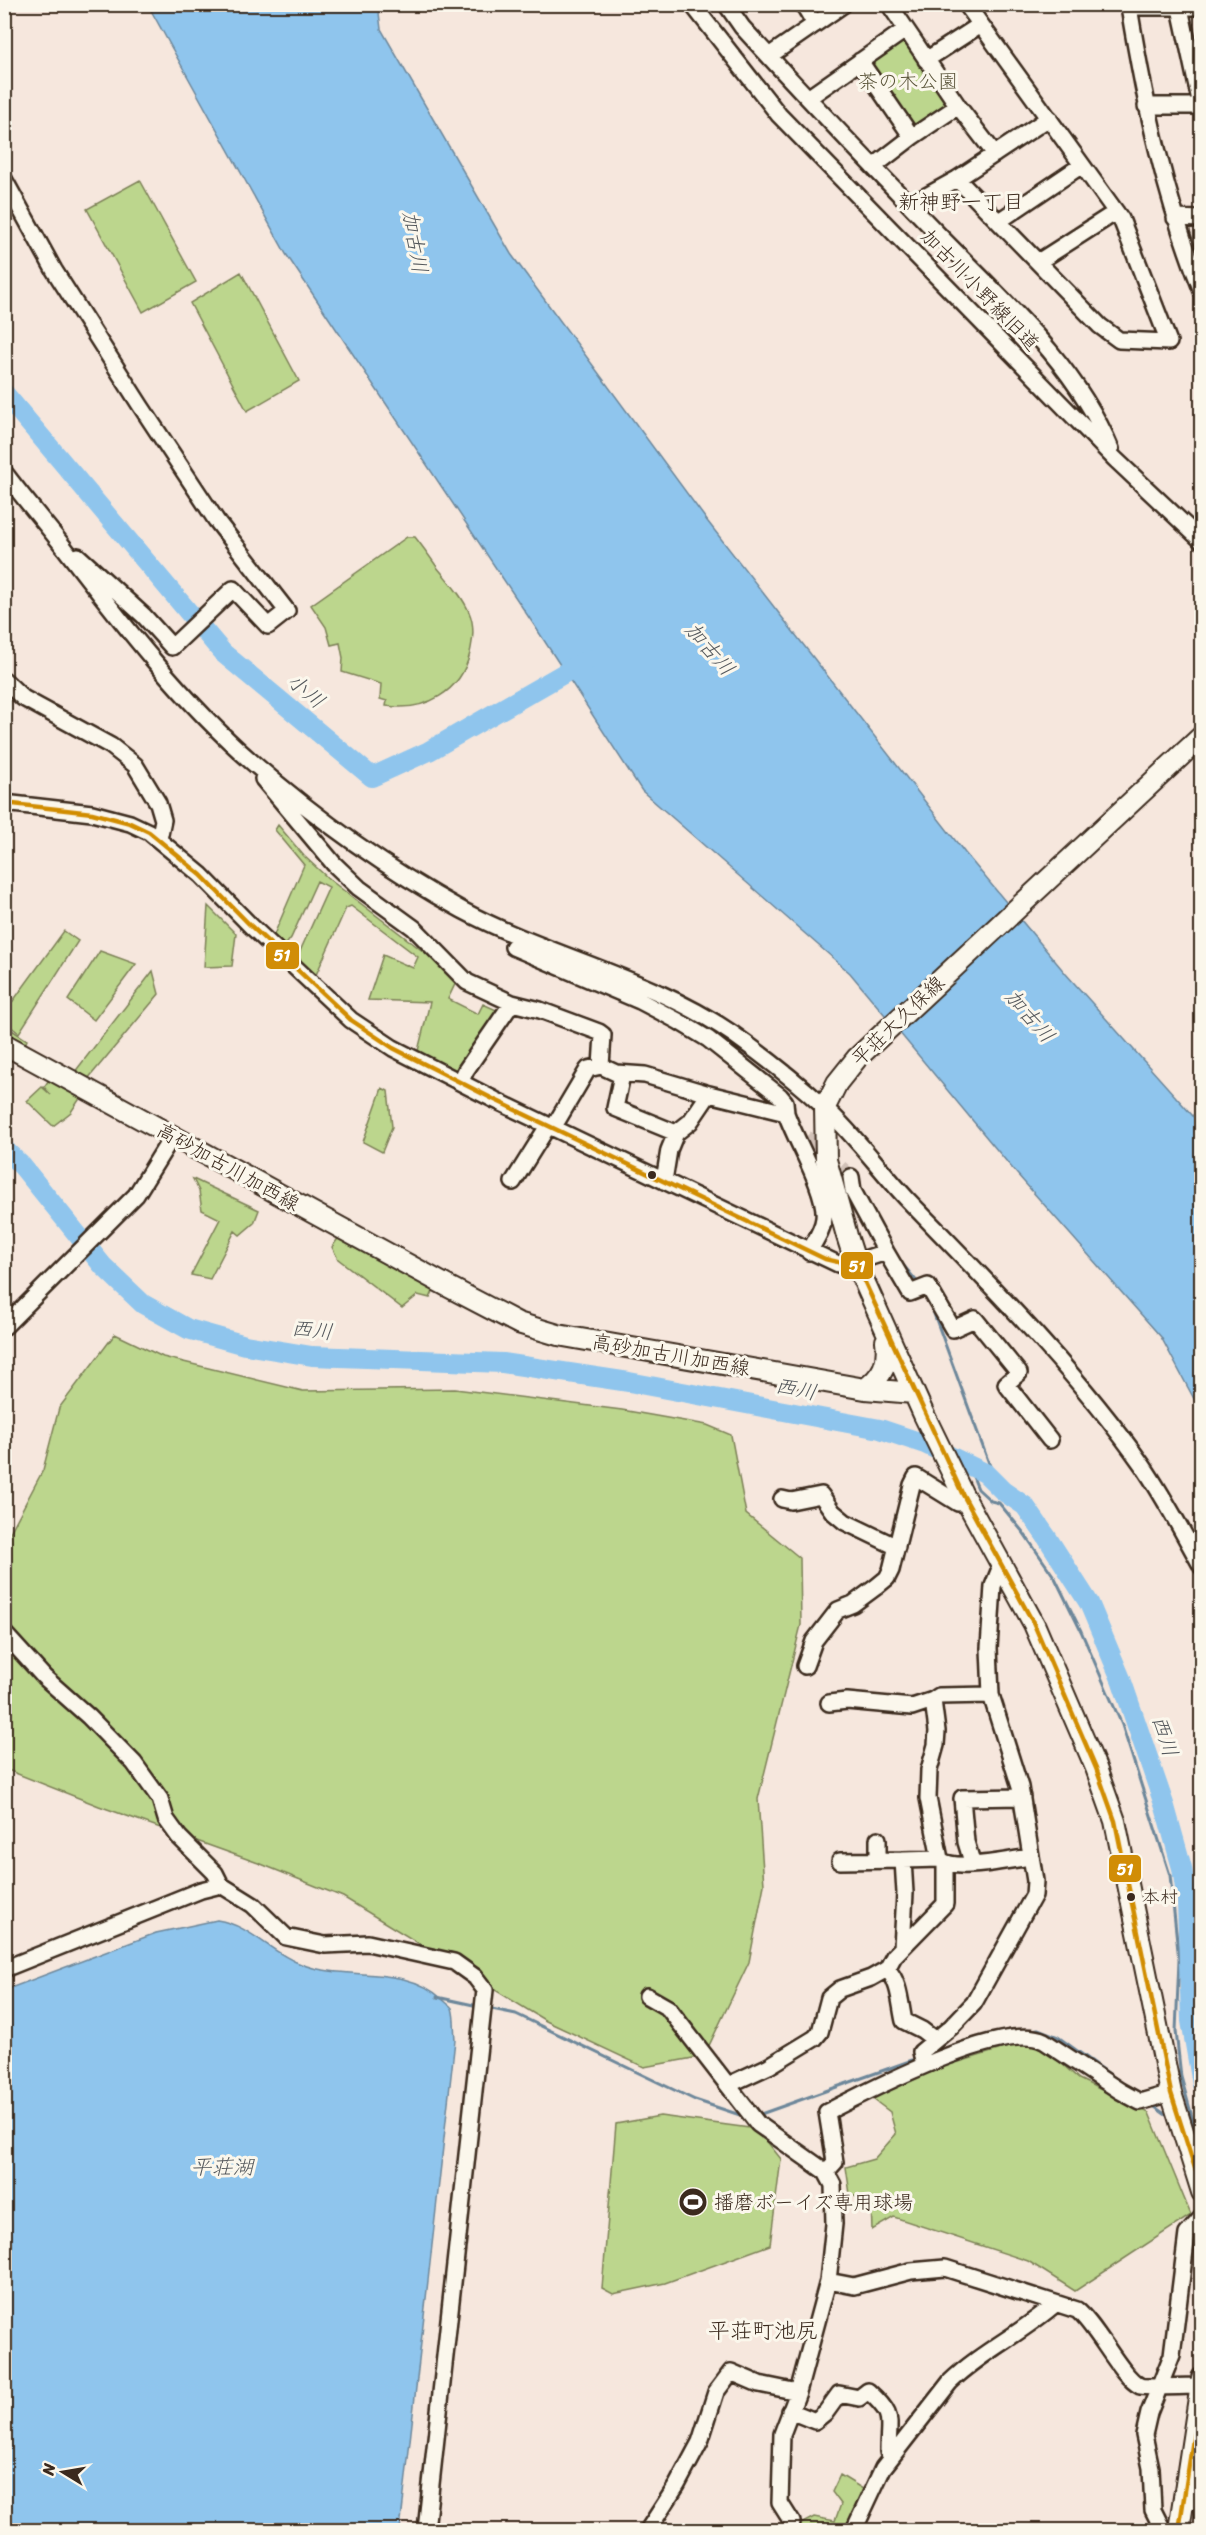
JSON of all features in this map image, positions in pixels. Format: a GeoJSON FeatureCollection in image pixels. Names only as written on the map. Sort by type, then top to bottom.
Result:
{"type":"FeatureCollection","features":[{"type":"Feature","properties":{"kind":"main road","name":"平荘大久保線"},"geometry":{"type":"LineString","coordinates":[[826,1104],[837,1083],[857,1058],[1202,736]]}},
{"type":"Feature","properties":{"kind":"main road","name":"高砂加古川加西線"},"geometry":{"type":"LineString","coordinates":[[4,1044],[518,1323],[558,1335],[865,1389],[914,1393]]}},
{"type":"Feature","properties":{"kind":"main road"},"geometry":{"type":"LineString","coordinates":[[826,1104],[826,1160],[855,1261],[963,1496],[1042,1642],[1096,1768],[1115,1821],[1171,2093],[1202,2192]]}},
{"type":"Feature","properties":{"kind":"main road"},"geometry":{"type":"LineString","coordinates":[[865,1389],[874,1383],[886,1367],[885,1330]]}},
{"type":"Feature","properties":{"kind":"main road"},"geometry":{"type":"LineString","coordinates":[[1179,2530],[1192,2502],[1201,2382]]}},
{"type":"Feature","properties":{"kind":"street","name":"加古川小野線旧道"},"geometry":{"type":"LineString","coordinates":[[692,4],[779,115],[1115,459],[1202,541]]}},
{"type":"Feature","properties":{"kind":"street"},"geometry":{"type":"LineString","coordinates":[[726,4],[742,27],[808,98],[1046,345],[1103,431],[1115,459]]}},
{"type":"Feature","properties":{"kind":"street"},"geometry":{"type":"LineString","coordinates":[[803,4],[815,24]]}},
{"type":"Feature","properties":{"kind":"street"},"geometry":{"type":"LineString","coordinates":[[769,56],[843,4]]}},
{"type":"Feature","properties":{"kind":"street"},"geometry":{"type":"LineString","coordinates":[[889,4],[958,106],[995,154]]}},
{"type":"Feature","properties":{"kind":"street"},"geometry":{"type":"LineString","coordinates":[[957,179],[1100,326],[1119,340],[1169,342],[1121,219],[966,4]]}},
{"type":"Feature","properties":{"kind":"street"},"geometry":{"type":"LineString","coordinates":[[1200,283],[1175,218],[1146,106],[1129,6],[1202,8]]}},
{"type":"Feature","properties":{"kind":"street"},"geometry":{"type":"LineString","coordinates":[[1146,106],[1201,108],[1197,63],[1180,8]]}},
{"type":"Feature","properties":{"kind":"street"},"geometry":{"type":"LineString","coordinates":[[926,60],[980,25]]}},
{"type":"Feature","properties":{"kind":"street"},"geometry":{"type":"LineString","coordinates":[[808,98],[905,30]]}},
{"type":"Feature","properties":{"kind":"street"},"geometry":{"type":"LineString","coordinates":[[860,61],[912,137]]}},
{"type":"Feature","properties":{"kind":"street"},"geometry":{"type":"LineString","coordinates":[[873,167],[958,106]]}},
{"type":"Feature","properties":{"kind":"street"},"geometry":{"type":"LineString","coordinates":[[910,205],[957,179],[1049,118]]}},
{"type":"Feature","properties":{"kind":"street"},"geometry":{"type":"LineString","coordinates":[[999,221],[1082,165]]}},
{"type":"Feature","properties":{"kind":"street"},"geometry":{"type":"LineString","coordinates":[[4,179],[54,270],[140,405],[216,520],[287,612],[268,626],[234,589],[172,647],[144,616],[82,558],[63,546]]}},
{"type":"Feature","properties":{"kind":"street"},"geometry":{"type":"LineString","coordinates":[[1038,262],[1116,212]]}},
{"type":"Feature","properties":{"kind":"street"},"geometry":{"type":"LineString","coordinates":[[1175,218],[1202,219]]}},
{"type":"Feature","properties":{"kind":"street"},"geometry":{"type":"LineString","coordinates":[[4,472],[144,649],[250,761],[329,858],[358,888],[414,928],[467,982],[512,1003],[540,1010],[599,1032],[603,1035],[602,1066]]}},
{"type":"Feature","properties":{"kind":"street"},"geometry":{"type":"LineString","coordinates":[[4,680],[23,698],[111,746],[135,765],[158,803],[163,820],[159,839]]}},
{"type":"Feature","properties":{"kind":"street"},"geometry":{"type":"LineString","coordinates":[[250,761],[342,834],[427,890],[501,929],[614,973],[698,1013],[736,1036],[826,1104],[906,1197],[1040,1338],[1097,1407],[1164,1499],[1202,1567]]}},
{"type":"Feature","properties":{"kind":"street"},"geometry":{"type":"LineString","coordinates":[[6,805],[92,813],[130,823],[159,839],[201,875],[251,926],[351,1020],[393,1048],[550,1127],[809,1252],[846,1265],[886,1252]]}},
{"type":"Feature","properties":{"kind":"street"},"geometry":{"type":"LineString","coordinates":[[513,947],[640,1001],[708,1039],[780,1096],[785,1102],[788,1119],[819,1189],[823,1205],[824,1218],[809,1252]]}},
{"type":"Feature","properties":{"kind":"street"},"geometry":{"type":"LineString","coordinates":[[461,1081],[466,1070],[512,1003]]}},
{"type":"Feature","properties":{"kind":"street"},"geometry":{"type":"LineString","coordinates":[[513,1182],[588,1070],[602,1066],[622,1075],[645,1075],[788,1119],[806,1137]]}},
{"type":"Feature","properties":{"kind":"street"},"geometry":{"type":"LineString","coordinates":[[622,1075],[615,1108],[676,1133]]}},
{"type":"Feature","properties":{"kind":"street"},"geometry":{"type":"LineString","coordinates":[[664,1181],[669,1150],[676,1133],[690,1122],[709,1094]]}},
{"type":"Feature","properties":{"kind":"street"},"geometry":{"type":"LineString","coordinates":[[4,1327],[136,1195],[172,1137]]}},
{"type":"Feature","properties":{"kind":"street"},"geometry":{"type":"LineString","coordinates":[[851,1177],[853,1191],[910,1293],[928,1286],[953,1329],[975,1319],[1019,1373],[1006,1384],[1050,1440]]}},
{"type":"Feature","properties":{"kind":"street"},"geometry":{"type":"LineString","coordinates":[[805,1666],[814,1641],[838,1610],[853,1604],[887,1578],[916,1477],[958,1503],[963,1496]]}},
{"type":"Feature","properties":{"kind":"street"},"geometry":{"type":"LineString","coordinates":[[782,1499],[791,1501],[813,1496],[823,1497],[833,1512],[846,1522],[897,1547]]}},
{"type":"Feature","properties":{"kind":"street"},"geometry":{"type":"LineString","coordinates":[[924,2064],[921,2052],[974,2003],[1034,1895],[1022,1797],[991,1695],[989,1648],[993,1581],[1001,1566]]}},
{"type":"Feature","properties":{"kind":"street"},"geometry":{"type":"LineString","coordinates":[[4,1633],[44,1677],[89,1717],[134,1763],[160,1799],[166,1819],[179,1837],[215,1873],[221,1886],[253,1905],[286,1937],[325,1945],[368,1943],[454,1962],[475,1977],[485,1990],[426,2530]]}},
{"type":"Feature","properties":{"kind":"street"},"geometry":{"type":"LineString","coordinates":[[829,1703],[847,1701],[912,1707],[945,1696],[991,1695]]}},
{"type":"Feature","properties":{"kind":"street"},"geometry":{"type":"LineString","coordinates":[[728,2085],[769,2066],[815,2038],[820,2032],[829,1998],[840,1989],[871,1978],[887,1969],[902,1948],[945,1904],[942,1862],[928,1790],[929,1770],[936,1745],[937,1731],[933,1700]]}},
{"type":"Feature","properties":{"kind":"street"},"geometry":{"type":"LineString","coordinates":[[973,1865],[966,1842],[962,1798],[1022,1797]]}},
{"type":"Feature","properties":{"kind":"street"},"geometry":{"type":"LineString","coordinates":[[878,1839],[878,1860]]}},
{"type":"Feature","properties":{"kind":"street"},"geometry":{"type":"LineString","coordinates":[[840,1861],[903,1860],[973,1865],[1031,1857]]}},
{"type":"Feature","properties":{"kind":"street"},"geometry":{"type":"LineString","coordinates":[[902,1948],[905,1893],[903,1860]]}},
{"type":"Feature","properties":{"kind":"street"},"geometry":{"type":"LineString","coordinates":[[4,1969],[201,1890],[221,1886]]}},
{"type":"Feature","properties":{"kind":"street"},"geometry":{"type":"LineString","coordinates":[[887,1969],[899,1994],[904,2021],[935,2040]]}},
{"type":"Feature","properties":{"kind":"street"},"geometry":{"type":"LineString","coordinates":[[647,1996],[668,2008],[754,2117],[826,2172],[833,2185],[834,2214],[828,2281],[798,2392],[782,2434],[780,2503],[792,2522],[791,2530]]}},
{"type":"Feature","properties":{"kind":"street"},"geometry":{"type":"LineString","coordinates":[[826,2172],[836,2162],[827,2112],[924,2064],[998,2041],[1035,2036],[1140,2102],[1171,2093]]}},
{"type":"Feature","properties":{"kind":"street"},"geometry":{"type":"LineString","coordinates":[[1162,2530],[1154,2510],[1151,2468],[1144,2435],[1149,2413],[1172,2355],[1187,2234],[1202,2217]]}},
{"type":"Feature","properties":{"kind":"street"},"geometry":{"type":"LineString","coordinates":[[828,2281],[854,2286],[911,2271],[945,2268],[1007,2286],[1055,2304],[1067,2305],[1086,2317],[1110,2352],[1139,2386],[1150,2388],[1201,2382]]}},
{"type":"Feature","properties":{"kind":"street"},"geometry":{"type":"LineString","coordinates":[[854,2530],[883,2468],[950,2382],[963,2370],[1013,2337],[1055,2304]]}},
{"type":"Feature","properties":{"kind":"street"},"geometry":{"type":"LineString","coordinates":[[648,2530],[677,2486],[700,2442],[716,2392],[731,2372],[759,2384],[798,2392]]}},
{"type":"Feature","properties":{"kind":"street"},"geometry":{"type":"LineString","coordinates":[[790,2411],[815,2421],[826,2412],[839,2394],[859,2398],[868,2391],[888,2411],[890,2418],[888,2452],[892,2456]]}},
{"type":"Feature","properties":{"kind":"green space","name":"茶の木公園"},"geometry":{"type":"Polygon","coordinates":[[[899,36],[908,39],[949,98],[947,107],[919,127],[910,126],[867,64],[899,36]]]}},
{"type":"Feature","properties":{"kind":"green space"},"geometry":{"type":"Polygon","coordinates":[[[140,180],[196,282],[143,312],[87,209],[140,180]]]}},
{"type":"Feature","properties":{"kind":"green space"},"geometry":{"type":"Polygon","coordinates":[[[241,272],[299,381],[247,411],[190,303],[241,272]]]}},
{"type":"Feature","properties":{"kind":"green space"},"geometry":{"type":"Polygon","coordinates":[[[407,537],[415,537],[463,600],[472,622],[472,643],[465,667],[459,679],[450,688],[427,702],[414,706],[386,706],[387,701],[380,699],[381,684],[342,672],[343,658],[340,643],[331,645],[326,627],[311,605],[407,537]]]}},
{"type":"Feature","properties":{"kind":"green space"},"geometry":{"type":"Polygon","coordinates":[[[278,825],[304,856],[330,880],[458,978],[448,999],[478,1014],[483,1004],[501,1012],[459,1069],[451,1072],[417,1055],[430,1002],[368,1000],[383,955],[413,968],[418,957],[351,906],[346,908],[315,977],[296,960],[329,887],[317,881],[291,938],[284,947],[273,937],[304,865],[275,830],[278,825]]]}},
{"type":"Feature","properties":{"kind":"green space"},"geometry":{"type":"Polygon","coordinates":[[[208,906],[236,934],[232,966],[204,967],[208,906]]]}},
{"type":"Feature","properties":{"kind":"green space"},"geometry":{"type":"Polygon","coordinates":[[[64,931],[78,941],[19,1033],[5,1022],[5,1012],[64,931]]]}},
{"type":"Feature","properties":{"kind":"green space"},"geometry":{"type":"Polygon","coordinates":[[[100,951],[136,964],[94,1020],[68,1000],[100,951]]]}},
{"type":"Feature","properties":{"kind":"green space"},"geometry":{"type":"Polygon","coordinates":[[[153,971],[159,994],[87,1080],[74,1073],[153,971]]]}},
{"type":"Feature","properties":{"kind":"green space"},"geometry":{"type":"Polygon","coordinates":[[[4,1025],[27,1040],[24,1047],[5,1037],[4,1025]]]}},
{"type":"Feature","properties":{"kind":"green space"},"geometry":{"type":"Polygon","coordinates":[[[51,1077],[83,1094],[71,1112],[53,1126],[27,1101],[42,1087],[51,1095],[44,1087],[51,1077]]]}},
{"type":"Feature","properties":{"kind":"green space"},"geometry":{"type":"Polygon","coordinates":[[[382,1088],[388,1091],[392,1127],[382,1152],[363,1142],[382,1088]]]}},
{"type":"Feature","properties":{"kind":"green space"},"geometry":{"type":"Polygon","coordinates":[[[193,1179],[259,1210],[254,1223],[240,1235],[235,1231],[210,1279],[191,1275],[220,1219],[202,1210],[199,1191],[193,1179]]]}},
{"type":"Feature","properties":{"kind":"green space"},"geometry":{"type":"Polygon","coordinates":[[[339,1237],[435,1287],[430,1298],[418,1295],[402,1308],[338,1259],[332,1247],[339,1237]]]}},
{"type":"Feature","properties":{"kind":"green space"},"geometry":{"type":"Polygon","coordinates":[[[115,1334],[163,1357],[303,1391],[455,1389],[622,1410],[707,1425],[731,1435],[746,1514],[800,1558],[801,1625],[758,1799],[764,1885],[749,1962],[704,2056],[644,2067],[546,2021],[343,1897],[261,1864],[99,1806],[5,1769],[5,1542],[43,1470],[59,1408],[115,1334]]]}},
{"type":"Feature","properties":{"kind":"green space"},"geometry":{"type":"Polygon","coordinates":[[[1024,2042],[1043,2047],[1079,2079],[1149,2113],[1191,2215],[1075,2291],[1028,2261],[894,2217],[872,2230],[871,2203],[850,2194],[846,2167],[874,2159],[896,2134],[890,2112],[870,2097],[923,2073],[1024,2042]]]}},
{"type":"Feature","properties":{"kind":"green space","name":"播磨ボーイズ専用球場"},"geometry":{"type":"Polygon","coordinates":[[[660,2116],[757,2129],[781,2159],[770,2245],[665,2283],[613,2294],[602,2288],[616,2124],[660,2116]]]}},
{"type":"Feature","properties":{"kind":"green space"},"geometry":{"type":"Polygon","coordinates":[[[840,2475],[868,2492],[850,2530],[795,2530],[797,2526],[814,2517],[835,2521],[841,2504],[832,2492],[840,2475]]]}},
{"type":"Feature","properties":{"kind":"water","name":"加古川"},"geometry":{"type":"Polygon","coordinates":[[[148,5],[378,5],[381,29],[511,254],[708,522],[965,853],[1066,974],[1201,1125],[1201,1412],[1161,1337],[1017,1174],[850,973],[642,791],[286,254],[148,5]]]}},
{"type":"Feature","properties":{"kind":"water","name":"平荘湖"},"geometry":{"type":"Polygon","coordinates":[[[217,1920],[240,1927],[301,1964],[337,1972],[393,1977],[410,1981],[427,1988],[452,2008],[455,2040],[400,2530],[5,2530],[5,1990],[156,1933],[217,1920]]]}},
{"type":"Feature","properties":{"kind":"waterway","name":"小川"},"geometry":{"type":"LineString","coordinates":[[4,393],[223,653],[372,777],[429,751],[589,659]]}},
{"type":"Feature","properties":{"kind":"waterway","name":"西川"},"geometry":{"type":"LineString","coordinates":[[4,1149],[22,1166],[103,1266],[143,1304],[188,1329],[245,1345],[312,1356],[503,1363],[629,1382],[880,1429],[925,1444],[985,1473],[1003,1491],[1025,1506],[1046,1536],[1089,1603],[1121,1679],[1165,1807],[1182,1868],[1187,1902],[1191,2021],[1202,2084]]}},
{"type":"Feature","properties":{"kind":"waterway"},"geometry":{"type":"LineString","coordinates":[[4,1166],[17,1162]]}},
{"type":"Feature","properties":{"kind":"waterway"},"geometry":{"type":"LineString","coordinates":[[898,1259],[919,1284]]}},
{"type":"Feature","properties":{"kind":"waterway"},"geometry":{"type":"LineString","coordinates":[[930,1303],[997,1485]]}},
{"type":"Feature","properties":{"kind":"waterway"},"geometry":{"type":"LineString","coordinates":[[969,1467],[978,1489],[991,1501],[999,1503],[1023,1532],[1055,1578],[1122,1725],[1170,1875],[1179,1960],[1176,2031],[1181,2077],[1202,2153]]}},
{"type":"Feature","properties":{"kind":"waterway"},"geometry":{"type":"LineString","coordinates":[[437,1997],[478,2006]]}},
{"type":"Feature","properties":{"kind":"waterway"},"geometry":{"type":"LineString","coordinates":[[487,2008],[516,2014],[695,2100],[746,2117]]}},
{"type":"Feature","properties":{"kind":"waterway"},"geometry":{"type":"LineString","coordinates":[[1026,2031],[1038,2029],[1058,2037],[1130,2089]]}},
{"type":"Feature","properties":{"kind":"waterway"},"geometry":{"type":"LineString","coordinates":[[930,2054],[955,2046]]}},
{"type":"Feature","properties":{"kind":"waterway"},"geometry":{"type":"LineString","coordinates":[[758,2115],[918,2058]]}},
{"type":"Feature","properties":{"kind":"waterway"},"geometry":{"type":"LineString","coordinates":[[1152,2105],[1166,2115]]}},
{"type":"Feature","properties":{"kind":"tunnel"},"geometry":{"type":"LineString","coordinates":[[806,1137],[851,1177]]}},
{"type":"Feature","properties":{"kind":"transit line","name":"51"},"geometry":{"type":"LineString","coordinates":[[4,803],[92,813],[130,823],[149,832],[201,875],[251,926],[351,1020],[393,1048],[495,1100],[825,1259],[842,1263],[855,1261],[962,1493],[1034,1624],[1096,1768],[1115,1821],[1171,2093],[1202,2190]]}},
{"type":"Feature","properties":{"kind":"transit line","name":"51"},"geometry":{"type":"LineString","coordinates":[[1179,2530],[1202,2381]]}},
{"type":"Feature","properties":{"kind":"place","name":"本村"},"geometry":{"type":"Point","coordinates":[1131,1897]}},
{"type":"Feature","properties":{"kind":"place","name":"播磨ボーイズ専用球場"},"geometry":{"type":"Point","coordinates":[693,2202]}},
{"type":"Feature","properties":{"kind":"district","name":"新神野一丁目"},"geometry":{"type":"Point","coordinates":[961,202]}},
{"type":"Feature","properties":{"kind":"district","name":"平荘町池尻"},"geometry":{"type":"Point","coordinates":[763,2330]}}]}
